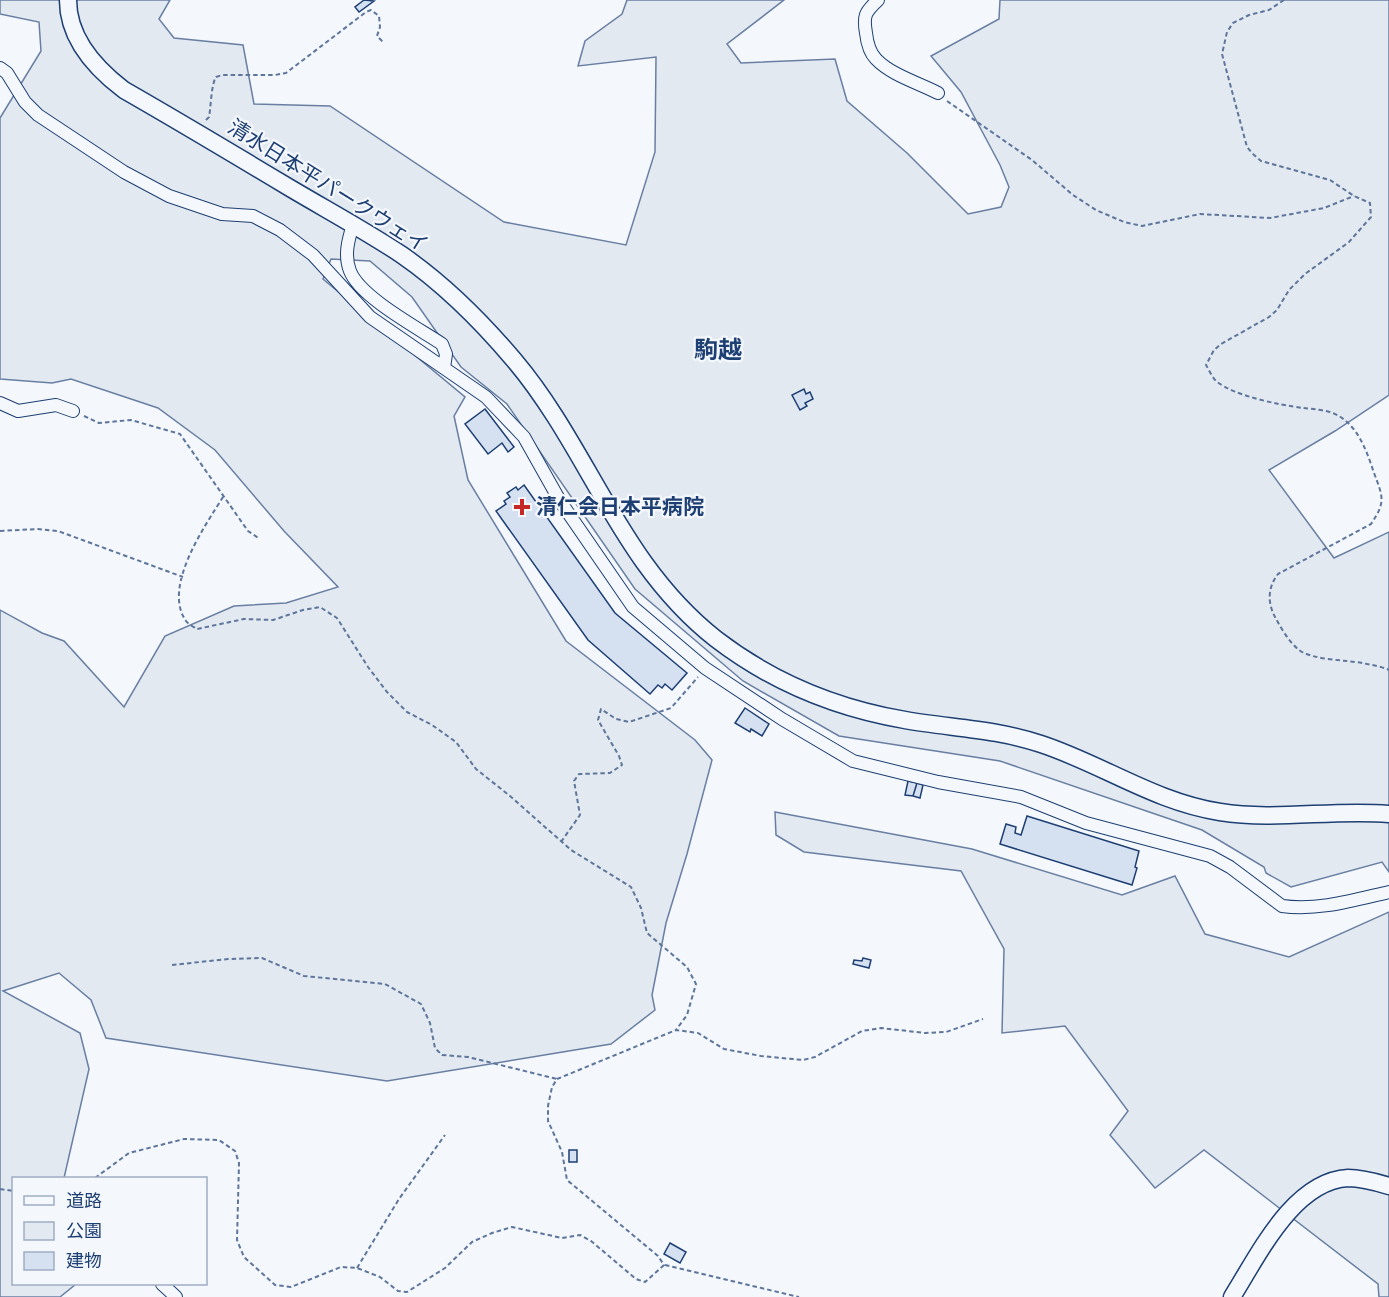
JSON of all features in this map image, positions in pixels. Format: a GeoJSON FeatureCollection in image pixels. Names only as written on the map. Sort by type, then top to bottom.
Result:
{"type":"FeatureCollection","features":[{"type":"Feature","properties":{"kind":"street","name":"清水日本平パークウェイ"},"geometry":{"type":"LineString","coordinates":[[68,0],[72,24],[79,41],[97,67],[124,90],[400,254],[456,300],[515,361],[552,412],[621,530],[666,591],[689,616],[751,663],[789,685],[820,699],[891,717],[1027,739],[1074,757],[1154,794],[1190,806],[1222,812],[1263,815],[1352,812],[1389,814]]}},
{"type":"Feature","properties":{"kind":"street"},"geometry":{"type":"LineString","coordinates":[[878,0],[863,20],[867,45],[875,58],[893,71],[938,93]]}},
{"type":"Feature","properties":{"kind":"street"},"geometry":{"type":"LineString","coordinates":[[0,68],[6,73],[25,102],[38,115],[124,172],[169,196],[222,214],[253,216],[280,230],[313,255],[370,317],[486,397],[524,437],[560,501],[633,607],[705,668],[782,719],[853,761],[938,783],[1021,797],[1086,823],[1210,856],[1230,867],[1282,906],[1340,904],[1389,892]]}},
{"type":"Feature","properties":{"kind":"street"},"geometry":{"type":"LineString","coordinates":[[353,225],[347,257],[350,271],[357,284],[372,297],[442,344],[446,354],[444,368]]}},
{"type":"Feature","properties":{"kind":"street"},"geometry":{"type":"LineString","coordinates":[[0,403],[18,411],[56,405],[73,411]]}},
{"type":"Feature","properties":{"kind":"street"},"geometry":{"type":"LineString","coordinates":[[1232,1297],[1280,1222],[1309,1192],[1334,1180],[1360,1179],[1389,1186]]}},
{"type":"Feature","properties":{"kind":"street"},"geometry":{"type":"LineString","coordinates":[[163,1285],[176,1297]]}},
{"type":"Feature","properties":{"kind":"path"},"geometry":{"type":"LineString","coordinates":[[1284,0],[1269,10],[1249,15],[1233,23],[1227,32],[1222,54],[1247,147],[1261,161],[1330,180],[1354,196],[1370,203],[1371,217],[1349,242],[1305,274],[1288,290],[1277,310],[1269,317],[1214,350],[1206,366],[1216,381],[1237,392],[1279,405],[1338,415],[1353,429],[1365,447],[1382,496],[1381,507],[1376,516],[1371,524],[1278,574],[1273,580],[1270,591],[1272,612],[1282,630],[1300,650],[1311,656],[1346,660],[1389,670]]}},
{"type":"Feature","properties":{"kind":"path"},"geometry":{"type":"LineString","coordinates":[[192,129],[209,117],[213,82],[216,77],[286,73],[371,10],[379,16],[380,27],[377,36],[383,42]]}},
{"type":"Feature","properties":{"kind":"path"},"geometry":{"type":"LineString","coordinates":[[938,93],[1032,160],[1073,195],[1096,210],[1124,222],[1143,226],[1200,214],[1270,218],[1324,208],[1354,196]]}},
{"type":"Feature","properties":{"kind":"path"},"geometry":{"type":"LineString","coordinates":[[73,411],[99,423],[131,420],[180,434],[248,531],[260,539]]}},
{"type":"Feature","properties":{"kind":"path"},"geometry":{"type":"LineString","coordinates":[[223,497],[192,546],[178,602],[186,622],[197,629],[244,618],[273,620],[320,607],[337,618],[368,667],[387,692],[407,712],[432,724],[456,742],[476,769],[571,850],[630,887],[641,908],[647,933],[687,967],[696,984],[687,1015],[676,1030]]}},
{"type":"Feature","properties":{"kind":"path"},"geometry":{"type":"LineString","coordinates":[[0,531],[38,529],[58,531],[183,578]]}},
{"type":"Feature","properties":{"kind":"path"},"geometry":{"type":"LineString","coordinates":[[561,842],[580,815],[574,781],[579,774],[610,773],[622,765],[620,756],[598,720],[602,709],[616,719],[629,722],[671,708],[705,668]]}},
{"type":"Feature","properties":{"kind":"path"},"geometry":{"type":"LineString","coordinates":[[172,965],[228,958],[262,958],[304,976],[385,984],[421,1004],[430,1023],[435,1048],[442,1055],[468,1057],[558,1079]]}},
{"type":"Feature","properties":{"kind":"path"},"geometry":{"type":"LineString","coordinates":[[799,1297],[664,1265],[658,1256],[567,1180],[562,1152],[548,1120],[552,1087],[558,1079],[676,1030],[698,1033],[724,1049],[761,1056],[803,1060],[814,1058],[862,1031],[881,1028],[925,1033],[946,1032],[983,1019]]}},
{"type":"Feature","properties":{"kind":"path"},"geometry":{"type":"LineString","coordinates":[[357,1268],[399,1199],[445,1135]]}},
{"type":"Feature","properties":{"kind":"path"},"geometry":{"type":"LineString","coordinates":[[98,1177],[129,1152],[184,1139],[219,1140],[235,1151],[239,1163],[237,1240],[244,1257],[275,1285],[291,1287],[341,1267],[357,1268],[380,1277],[398,1290],[407,1293],[445,1268],[472,1242],[512,1227],[562,1238],[580,1235],[591,1241],[636,1279],[645,1282],[664,1265]]}},
{"type":"Feature","properties":{"kind":"green space"},"geometry":{"type":"Polygon","coordinates":[[[0,0],[170,0],[159,19],[174,38],[243,45],[254,104],[330,106],[504,222],[626,245],[655,152],[656,57],[578,66],[585,41],[622,14],[627,0],[784,0],[727,44],[741,63],[835,59],[847,101],[907,153],[968,214],[1001,207],[1009,187],[1000,165],[961,92],[931,56],[999,19],[1000,0],[1389,0],[1389,395],[1335,431],[1269,470],[1334,558],[1389,532],[1389,872],[1382,862],[1291,887],[1266,873],[1264,867],[1202,830],[1000,761],[839,736],[743,681],[635,589],[507,404],[461,367],[412,297],[370,261],[331,259],[323,279],[465,397],[454,416],[468,480],[566,641],[695,740],[712,760],[666,923],[652,995],[655,1010],[611,1044],[387,1081],[106,1038],[91,1000],[59,973],[3,991],[80,1033],[89,1069],[64,1177],[12,1177],[12,1285],[75,1285],[60,1297],[0,1297],[0,610],[42,633],[64,641],[124,707],[165,636],[234,606],[286,603],[338,587],[284,531],[215,450],[158,408],[71,379],[52,383],[0,379],[0,118],[41,51],[39,22],[0,14],[0,0]]]}},
{"type":"Feature","properties":{"kind":"green space"},"geometry":{"type":"Polygon","coordinates":[[[775,812],[972,849],[1122,895],[1175,876],[1205,934],[1289,957],[1389,912],[1389,1297],[1379,1297],[1378,1284],[1204,1150],[1155,1188],[1110,1135],[1128,1111],[1065,1026],[1002,1033],[1004,949],[961,871],[804,852],[776,835],[775,812]]]}},
{"type":"Feature","properties":{"kind":"building"},"geometry":{"type":"Polygon","coordinates":[[[364,0],[374,1],[359,12],[355,7],[364,0]]]}},
{"type":"Feature","properties":{"kind":"building"},"geometry":{"type":"Polygon","coordinates":[[[804,389],[806,394],[810,392],[813,399],[805,403],[807,406],[800,410],[792,395],[804,389]]]}},
{"type":"Feature","properties":{"kind":"building"},"geometry":{"type":"Polygon","coordinates":[[[485,409],[514,447],[508,452],[502,443],[488,454],[465,424],[485,409]]]}},
{"type":"Feature","properties":{"kind":"building"},"geometry":{"type":"Polygon","coordinates":[[[524,485],[615,613],[687,673],[672,690],[665,684],[662,688],[658,685],[650,694],[588,640],[496,511],[506,504],[504,501],[510,497],[507,493],[516,487],[518,490],[524,485]]]}},
{"type":"Feature","properties":{"kind":"building"},"geometry":{"type":"Polygon","coordinates":[[[745,708],[769,724],[762,736],[735,723],[745,708]]]}},
{"type":"Feature","properties":{"kind":"building"},"geometry":{"type":"Polygon","coordinates":[[[908,781],[917,783],[913,796],[905,795],[908,781]]]}},
{"type":"Feature","properties":{"kind":"building"},"geometry":{"type":"Polygon","coordinates":[[[917,783],[923,785],[920,798],[913,796],[917,783]]]}},
{"type":"Feature","properties":{"kind":"building"},"geometry":{"type":"Polygon","coordinates":[[[1027,816],[1139,851],[1132,885],[1000,844],[1006,824],[1016,827],[1015,833],[1021,835],[1027,816]]]}},
{"type":"Feature","properties":{"kind":"building"},"geometry":{"type":"Polygon","coordinates":[[[863,958],[871,960],[869,968],[853,964],[854,960],[862,961],[863,958]]]}},
{"type":"Feature","properties":{"kind":"building"},"geometry":{"type":"Polygon","coordinates":[[[569,1150],[577,1150],[577,1162],[569,1162],[569,1150]]]}},
{"type":"Feature","properties":{"kind":"building"},"geometry":{"type":"Polygon","coordinates":[[[670,1243],[686,1252],[680,1263],[664,1254],[670,1243]]]}},
{"type":"Feature","properties":{"kind":"place","name":"清仁会日本平病院"},"geometry":{"type":"Point","coordinates":[522,507]}},
{"type":"Feature","properties":{"kind":"district","name":"駒越"},"geometry":{"type":"Point","coordinates":[718,350]}}]}
